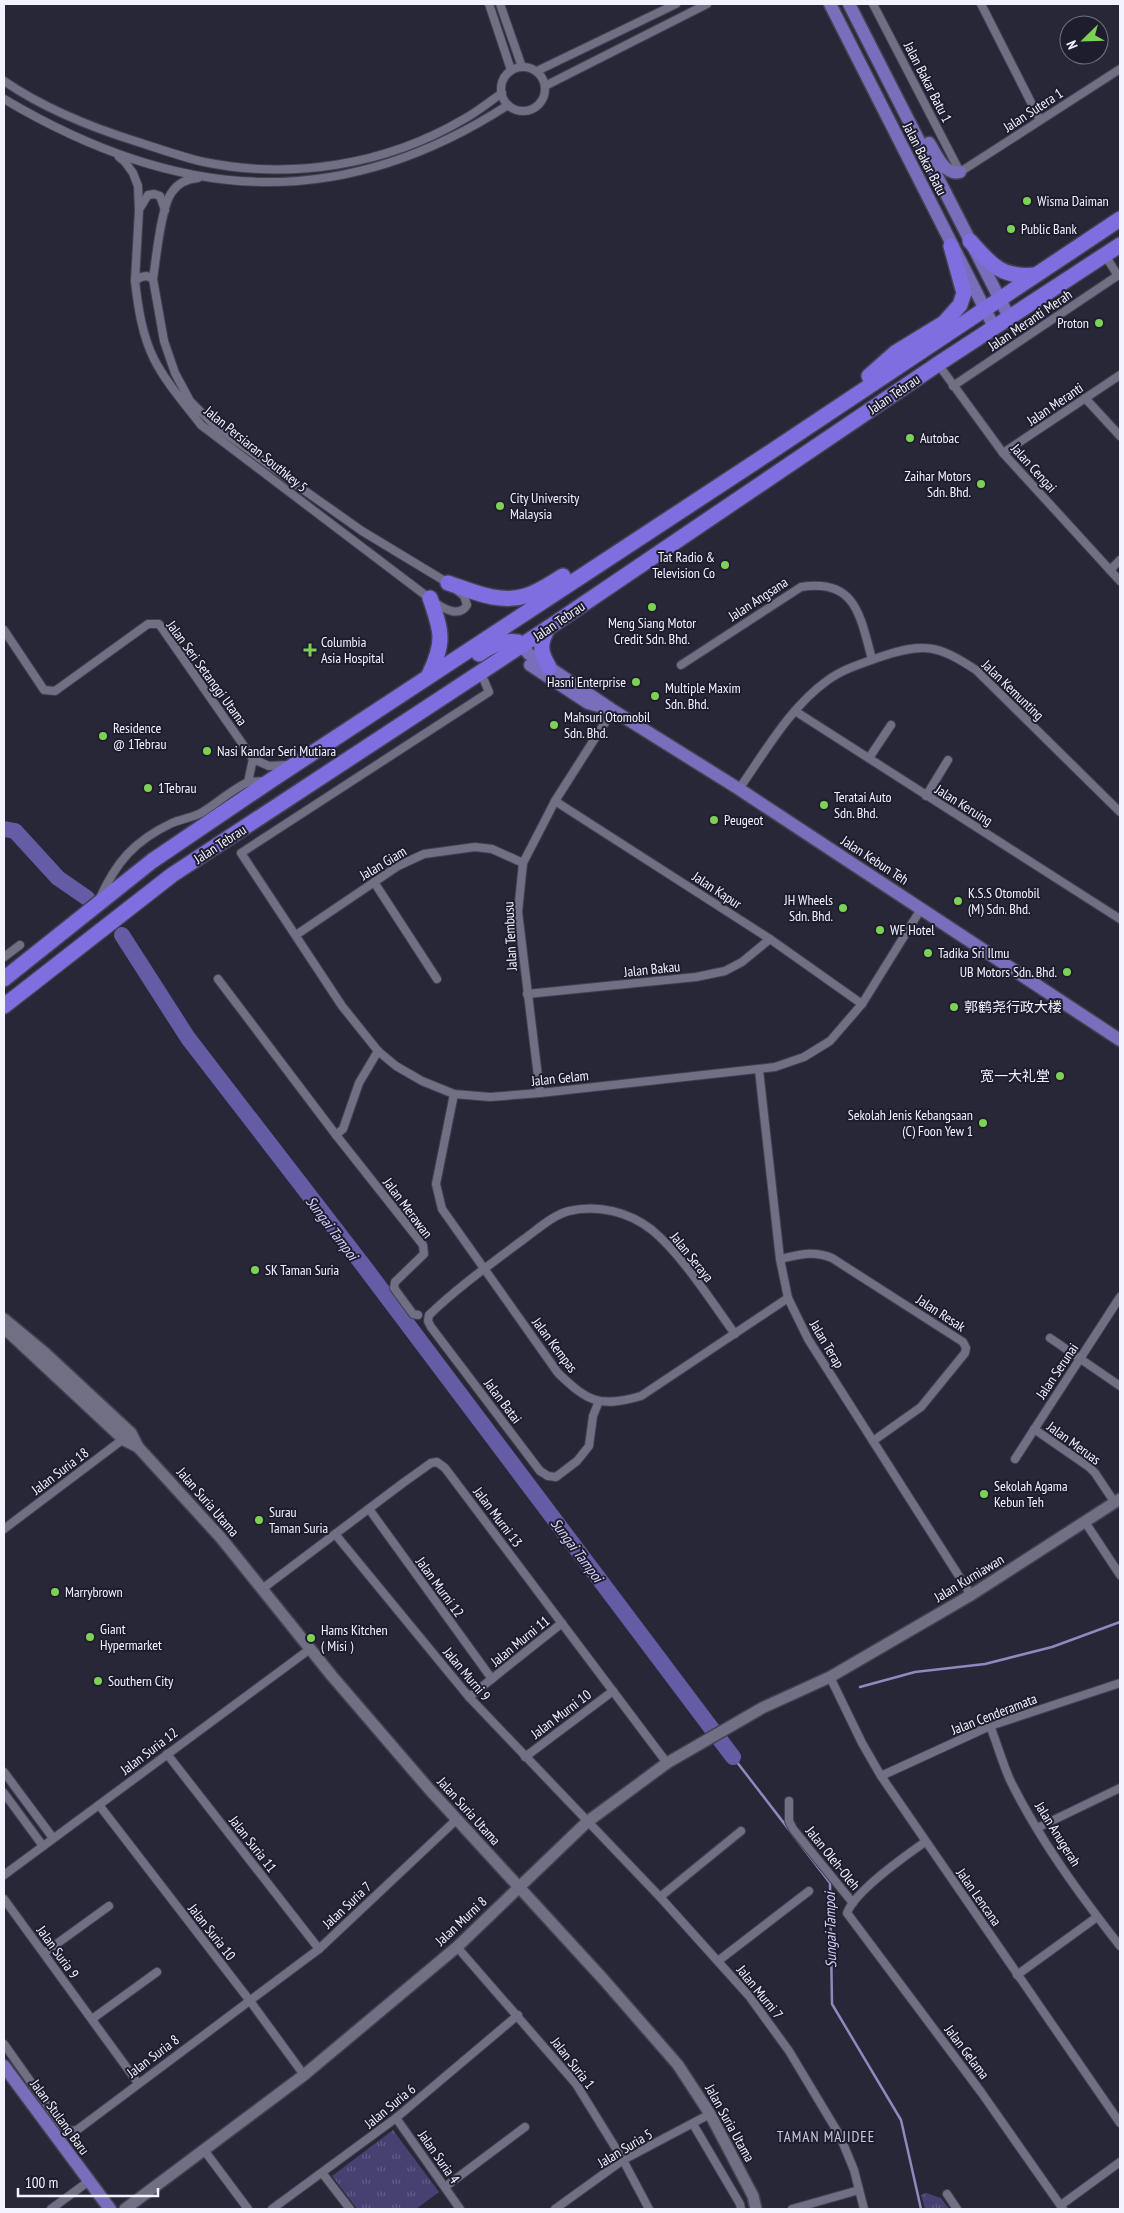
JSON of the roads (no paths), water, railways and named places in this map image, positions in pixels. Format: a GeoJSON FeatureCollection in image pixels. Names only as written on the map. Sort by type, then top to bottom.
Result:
{"type":"FeatureCollection","features":[{"type":"Feature","properties":{"kind":"highway","name":"Jalan Tebrau"},"geometry":{"type":"LineString","coordinates":[[4,979],[152,861],[428,676],[675,515],[1120,219]]}},
{"type":"Feature","properties":{"kind":"highway"},"geometry":{"type":"LineString","coordinates":[[970,241],[1001,271],[1016,276],[1036,275]]}},
{"type":"Feature","properties":{"kind":"highway","name":"Jalan Tebrau"},"geometry":{"type":"LineString","coordinates":[[4,1006],[172,875],[518,649],[938,364],[1120,245]]}},
{"type":"Feature","properties":{"kind":"highway"},"geometry":{"type":"LineString","coordinates":[[838,407],[890,358],[944,323],[960,305],[964,293],[952,246]]}},
{"type":"Feature","properties":{"kind":"highway"},"geometry":{"type":"LineString","coordinates":[[448,583],[487,596],[506,598],[525,596],[539,590],[633,535],[675,515]]}},
{"type":"Feature","properties":{"kind":"highway"},"geometry":{"type":"LineString","coordinates":[[428,676],[439,655],[440,633],[430,598]]}},
{"type":"Feature","properties":{"kind":"highway"},"geometry":{"type":"LineString","coordinates":[[370,715],[397,707],[492,645],[518,649],[521,620],[528,610]]}},
{"type":"Feature","properties":{"kind":"highway"},"geometry":{"type":"LineString","coordinates":[[548,628],[543,638],[541,652],[549,667]]}},
{"type":"Feature","properties":{"kind":"main road","name":"Jalan Bakar Batu"},"geometry":{"type":"LineString","coordinates":[[830,4],[994,327]]}},
{"type":"Feature","properties":{"kind":"main road"},"geometry":{"type":"LineString","coordinates":[[845,4],[890,83]]}},
{"type":"Feature","properties":{"kind":"main road","name":"Jalan Bakar Batu"},"geometry":{"type":"LineString","coordinates":[[849,4],[1009,317]]}},
{"type":"Feature","properties":{"kind":"main road"},"geometry":{"type":"LineString","coordinates":[[915,131],[926,140],[945,168],[950,172],[960,172]]}},
{"type":"Feature","properties":{"kind":"main road","name":"Jalan Kebun Teh"},"geometry":{"type":"LineString","coordinates":[[518,649],[529,654],[612,710],[739,789],[1120,1040]]}},
{"type":"Feature","properties":{"kind":"main road","name":"Jalan Kebun Teh"},"geometry":{"type":"LineString","coordinates":[[518,649],[588,703],[612,710]]}},
{"type":"Feature","properties":{"kind":"main road","name":"Jalan Suria Utama"},"geometry":{"type":"LineString","coordinates":[[4,1319],[45,1353],[128,1436],[210,1526],[310,1649],[456,1820],[653,2035],[678,2065],[710,2114],[753,2196],[756,2209]]}},
{"type":"Feature","properties":{"kind":"main road","name":"Jalan Suria Utama"},"geometry":{"type":"LineString","coordinates":[[4,1328],[128,1436]]}},
{"type":"Feature","properties":{"kind":"main road","name":"Jalan Kurniawan"},"geometry":{"type":"LineString","coordinates":[[833,1683],[1118,1501]]}},
{"type":"Feature","properties":{"kind":"main road","name":"Jalan Murni 8"},"geometry":{"type":"LineString","coordinates":[[125,2209],[304,2076],[457,1947],[587,1822],[684,1751],[781,1698],[833,1683]]}},
{"type":"Feature","properties":{"kind":"main road","name":"Jalan Stulang Baru"},"geometry":{"type":"LineString","coordinates":[[4,2066],[110,2209]]}},
{"type":"Feature","properties":{"kind":"street"},"geometry":{"type":"LineString","coordinates":[[488,4],[512,70]]}},
{"type":"Feature","properties":{"kind":"street"},"geometry":{"type":"LineString","coordinates":[[500,4],[522,67]]}},
{"type":"Feature","properties":{"kind":"street"},"geometry":{"type":"LineString","coordinates":[[537,71],[545,86],[542,101],[530,110],[522,111],[508,105],[502,94],[503,80],[512,70],[522,67],[537,71],[676,4]]}},
{"type":"Feature","properties":{"kind":"street"},"geometry":{"type":"LineString","coordinates":[[545,86],[707,4]]}},
{"type":"Feature","properties":{"kind":"street","name":"Jalan Bakar Batu 1"},"geometry":{"type":"LineString","coordinates":[[873,4],[960,172]]}},
{"type":"Feature","properties":{"kind":"street"},"geometry":{"type":"LineString","coordinates":[[981,4],[1040,120]]}},
{"type":"Feature","properties":{"kind":"street","name":"Jalan Sutera 1"},"geometry":{"type":"LineString","coordinates":[[960,172],[1120,69]]}},
{"type":"Feature","properties":{"kind":"street"},"geometry":{"type":"LineString","coordinates":[[4,81],[60,112],[118,136],[203,161],[248,168],[275,169],[338,165],[382,155],[425,140],[465,119],[502,94]]}},
{"type":"Feature","properties":{"kind":"street"},"geometry":{"type":"LineString","coordinates":[[4,99],[47,125],[116,154],[159,168],[204,178],[276,182],[311,180],[355,172],[415,155],[447,141],[508,105]]}},
{"type":"Feature","properties":{"kind":"street","name":"Jalan Persiaran Southkey 5"},"geometry":{"type":"LineString","coordinates":[[116,154],[133,173],[138,186],[139,210],[134,281],[142,323],[154,359],[181,400],[201,424],[362,549],[450,611],[458,612],[465,609],[467,605],[464,596],[448,583],[362,531],[301,488],[214,425],[190,401],[175,373],[164,341],[153,279],[165,210],[171,193],[182,181],[204,178]]}},
{"type":"Feature","properties":{"kind":"street"},"geometry":{"type":"LineString","coordinates":[[139,210],[148,195],[154,194],[160,196],[165,210]]}},
{"type":"Feature","properties":{"kind":"street"},"geometry":{"type":"LineString","coordinates":[[1105,255],[1119,275]]}},
{"type":"Feature","properties":{"kind":"street","name":"Jalan Meranti Merah"},"geometry":{"type":"LineString","coordinates":[[954,386],[1119,275]]}},
{"type":"Feature","properties":{"kind":"street"},"geometry":{"type":"LineString","coordinates":[[134,281],[141,276],[153,279]]}},
{"type":"Feature","properties":{"kind":"street","name":"Jalan Cengai"},"geometry":{"type":"LineString","coordinates":[[938,364],[1003,453],[1120,581]]}},
{"type":"Feature","properties":{"kind":"street","name":"Jalan Meranti"},"geometry":{"type":"LineString","coordinates":[[1003,453],[1120,375]]}},
{"type":"Feature","properties":{"kind":"street"},"geometry":{"type":"LineString","coordinates":[[1086,398],[1120,436]]}},
{"type":"Feature","properties":{"kind":"street"},"geometry":{"type":"LineString","coordinates":[[1110,570],[1120,560]]}},
{"type":"Feature","properties":{"kind":"street","name":"Jalan Angsana"},"geometry":{"type":"LineString","coordinates":[[681,665],[779,600],[801,587],[816,584],[830,586],[842,591],[848,598],[862,622],[872,660]]}},
{"type":"Feature","properties":{"kind":"street","name":"Jalan Seri Setanggi Utama"},"geometry":{"type":"LineString","coordinates":[[4,631],[44,690],[50,692],[55,691],[148,624],[159,624],[252,759]]}},
{"type":"Feature","properties":{"kind":"street","name":"Jalan Kemunting"},"geometry":{"type":"LineString","coordinates":[[739,789],[795,710],[828,680],[872,660],[912,648],[926,647],[951,654],[976,670],[1120,812]]}},
{"type":"Feature","properties":{"kind":"street","name":"Jalan Gelam"},"geometry":{"type":"LineString","coordinates":[[488,668],[489,692],[241,853],[342,1006],[378,1051],[396,1066],[422,1081],[454,1094],[490,1097],[775,1067],[804,1057],[830,1041],[862,1004],[921,909]]}},
{"type":"Feature","properties":{"kind":"street","name":"Jalan Tembusu"},"geometry":{"type":"LineString","coordinates":[[540,1093],[526,994],[518,912],[523,862],[555,801],[612,710]]}},
{"type":"Feature","properties":{"kind":"street","name":"Jalan Keruing"},"geometry":{"type":"LineString","coordinates":[[795,710],[1120,919]]}},
{"type":"Feature","properties":{"kind":"street"},"geometry":{"type":"LineString","coordinates":[[869,758],[891,725]]}},
{"type":"Feature","properties":{"kind":"street"},"geometry":{"type":"LineString","coordinates":[[248,782],[252,759],[269,766],[296,765]]}},
{"type":"Feature","properties":{"kind":"street"},"geometry":{"type":"LineString","coordinates":[[926,796],[948,760]]}},
{"type":"Feature","properties":{"kind":"street"},"geometry":{"type":"LineString","coordinates":[[98,904],[106,883],[126,853],[134,846],[174,822],[202,812],[248,782],[270,781]]}},
{"type":"Feature","properties":{"kind":"street","name":"Jalan Kapur"},"geometry":{"type":"LineString","coordinates":[[555,801],[770,939],[862,1004]]}},
{"type":"Feature","properties":{"kind":"street","name":"Jalan Giam"},"geometry":{"type":"LineString","coordinates":[[296,935],[398,866],[424,854],[475,847],[492,849],[523,862]]}},
{"type":"Feature","properties":{"kind":"street"},"geometry":{"type":"LineString","coordinates":[[374,882],[437,979]]}},
{"type":"Feature","properties":{"kind":"street","name":"Jalan Bakau"},"geometry":{"type":"LineString","coordinates":[[526,994],[696,977],[725,971],[742,962],[770,939]]}},
{"type":"Feature","properties":{"kind":"street"},"geometry":{"type":"LineString","coordinates":[[4,957],[20,945]]}},
{"type":"Feature","properties":{"kind":"street","name":"Jalan Merawan"},"geometry":{"type":"LineString","coordinates":[[218,979],[336,1135],[423,1245],[424,1254],[395,1282],[394,1288],[413,1314],[418,1315]]}},
{"type":"Feature","properties":{"kind":"street"},"geometry":{"type":"LineString","coordinates":[[336,1135],[343,1128],[359,1083],[378,1051]]}},
{"type":"Feature","properties":{"kind":"street","name":"Jalan Terap"},"geometry":{"type":"LineString","coordinates":[[759,1070],[780,1259],[788,1298],[808,1339],[971,1595]]}},
{"type":"Feature","properties":{"kind":"street","name":"Jalan Kempas"},"geometry":{"type":"LineString","coordinates":[[454,1094],[436,1184],[442,1209],[558,1373],[574,1389],[590,1400],[618,1403],[641,1396],[788,1298]]}},
{"type":"Feature","properties":{"kind":"street","name":"Jalan Seraya"},"geometry":{"type":"LineString","coordinates":[[485,1269],[552,1219],[568,1211],[593,1208],[620,1212],[650,1229],[668,1246],[735,1334]]}},
{"type":"Feature","properties":{"kind":"street","name":"Jalan Resak"},"geometry":{"type":"LineString","coordinates":[[780,1259],[806,1253],[820,1253],[832,1258],[963,1342],[966,1348],[965,1354],[921,1407],[873,1441]]}},
{"type":"Feature","properties":{"kind":"street","name":"Jalan Batai"},"geometry":{"type":"LineString","coordinates":[[485,1269],[435,1309],[429,1315],[428,1321],[540,1471],[548,1476],[556,1477],[577,1461],[589,1446],[592,1416],[599,1401]]}},
{"type":"Feature","properties":{"kind":"street","name":"Jalan Serunai"},"geometry":{"type":"LineString","coordinates":[[1015,1459],[1120,1297]]}},
{"type":"Feature","properties":{"kind":"street"},"geometry":{"type":"LineString","coordinates":[[1050,1338],[1120,1386]]}},
{"type":"Feature","properties":{"kind":"street","name":"Jalan Meruas"},"geometry":{"type":"LineString","coordinates":[[1034,1429],[1096,1473],[1118,1501]]}},
{"type":"Feature","properties":{"kind":"street","name":"Jalan Suria 18"},"geometry":{"type":"LineString","coordinates":[[4,1529],[128,1436]]}},
{"type":"Feature","properties":{"kind":"street","name":"Jalan Murni 13"},"geometry":{"type":"LineString","coordinates":[[262,1589],[425,1467],[437,1462],[445,1468],[667,1763]]}},
{"type":"Feature","properties":{"kind":"street","name":"Jalan Murni 12"},"geometry":{"type":"LineString","coordinates":[[369,1509],[492,1679]]}},
{"type":"Feature","properties":{"kind":"street"},"geometry":{"type":"LineString","coordinates":[[1085,1522],[1120,1575]]}},
{"type":"Feature","properties":{"kind":"street","name":"Jalan Murni 9"},"geometry":{"type":"LineString","coordinates":[[335,1534],[469,1697],[587,1822]]}},
{"type":"Feature","properties":{"kind":"street","name":"Jalan Murni 11"},"geometry":{"type":"LineString","coordinates":[[469,1697],[562,1624]]}},
{"type":"Feature","properties":{"kind":"street","name":"Jalan Suria 12"},"geometry":{"type":"LineString","coordinates":[[4,1875],[310,1649]]}},
{"type":"Feature","properties":{"kind":"street","name":"Jalan Lencana"},"geometry":{"type":"LineString","coordinates":[[833,1683],[862,1743],[881,1776],[1120,2123]]}},
{"type":"Feature","properties":{"kind":"street","name":"Jalan Cenderamata"},"geometry":{"type":"LineString","coordinates":[[881,1776],[990,1726],[1120,1683]]}},
{"type":"Feature","properties":{"kind":"street","name":"Jalan Murni 10"},"geometry":{"type":"LineString","coordinates":[[525,1757],[613,1691]]}},
{"type":"Feature","properties":{"kind":"street","name":"Jalan Anugerah"},"geometry":{"type":"LineString","coordinates":[[990,1726],[1010,1779],[1037,1828],[1097,1917],[1120,1946]]}},
{"type":"Feature","properties":{"kind":"street","name":"Jalan Suria 11"},"geometry":{"type":"LineString","coordinates":[[167,1754],[318,1949]]}},
{"type":"Feature","properties":{"kind":"street"},"geometry":{"type":"LineString","coordinates":[[4,1772],[53,1838]]}},
{"type":"Feature","properties":{"kind":"street"},"geometry":{"type":"LineString","coordinates":[[1037,1828],[1119,1790]]}},
{"type":"Feature","properties":{"kind":"street"},"geometry":{"type":"LineString","coordinates":[[4,1793],[43,1846]]}},
{"type":"Feature","properties":{"kind":"street","name":"Jalan Oleh-Oleh"},"geometry":{"type":"LineString","coordinates":[[789,1801],[789,1821],[793,1829],[853,1903]]}},
{"type":"Feature","properties":{"kind":"street","name":"Jalan Suria 10"},"geometry":{"type":"LineString","coordinates":[[99,1804],[250,2001],[304,2076]]}},
{"type":"Feature","properties":{"kind":"street","name":"Jalan Suria 7"},"geometry":{"type":"LineString","coordinates":[[250,2001],[318,1949],[456,1820]]}},
{"type":"Feature","properties":{"kind":"street","name":"Jalan Murni 7"},"geometry":{"type":"LineString","coordinates":[[587,1822],[660,1897],[749,1996],[789,2051],[840,2136],[854,2170],[864,2209]]}},
{"type":"Feature","properties":{"kind":"street"},"geometry":{"type":"LineString","coordinates":[[660,1897],[741,1831]]}},
{"type":"Feature","properties":{"kind":"street"},"geometry":{"type":"LineString","coordinates":[[853,1903],[885,1870],[925,1842]]}},
{"type":"Feature","properties":{"kind":"street"},"geometry":{"type":"LineString","coordinates":[[718,1961],[809,1891]]}},
{"type":"Feature","properties":{"kind":"street","name":"Jalan Suria 9"},"geometry":{"type":"LineString","coordinates":[[4,1899],[138,2083]]}},
{"type":"Feature","properties":{"kind":"street","name":"Jalan Gelama"},"geometry":{"type":"LineString","coordinates":[[853,1903],[847,1913],[982,2092],[1062,2207]]}},
{"type":"Feature","properties":{"kind":"street"},"geometry":{"type":"LineString","coordinates":[[44,1953],[109,1906]]}},
{"type":"Feature","properties":{"kind":"street"},"geometry":{"type":"LineString","coordinates":[[1017,1975],[1097,1917]]}},
{"type":"Feature","properties":{"kind":"street","name":"Jalan Suria 1"},"geometry":{"type":"LineString","coordinates":[[457,1947],[576,2084],[623,2160],[649,2209]]}},
{"type":"Feature","properties":{"kind":"street"},"geometry":{"type":"LineString","coordinates":[[92,2020],[156,1972]]}},
{"type":"Feature","properties":{"kind":"street","name":"Jalan Suria 8"},"geometry":{"type":"LineString","coordinates":[[4,2044],[62,2126],[72,2131],[80,2128],[250,2001]]}},
{"type":"Feature","properties":{"kind":"street","name":"Jalan Suria 6"},"geometry":{"type":"LineString","coordinates":[[272,2209],[323,2174],[396,2118],[518,2015]]}},
{"type":"Feature","properties":{"kind":"street","name":"Jalan Suria 5"},"geometry":{"type":"LineString","coordinates":[[556,2209],[623,2160],[710,2114]]}},
{"type":"Feature","properties":{"kind":"street","name":"Jalan Suria 4"},"geometry":{"type":"LineString","coordinates":[[396,2118],[460,2209]]}},
{"type":"Feature","properties":{"kind":"street"},"geometry":{"type":"LineString","coordinates":[[693,2124],[740,2204],[741,2209]]}},
{"type":"Feature","properties":{"kind":"street"},"geometry":{"type":"LineString","coordinates":[[445,2187],[525,2127]]}},
{"type":"Feature","properties":{"kind":"street"},"geometry":{"type":"LineString","coordinates":[[204,2150],[248,2209]]}},
{"type":"Feature","properties":{"kind":"street"},"geometry":{"type":"LineString","coordinates":[[1062,2207],[1120,2162]]}},
{"type":"Feature","properties":{"kind":"street"},"geometry":{"type":"LineString","coordinates":[[323,2174],[350,2209]]}},
{"type":"Feature","properties":{"kind":"street"},"geometry":{"type":"LineString","coordinates":[[51,2209],[89,2181]]}},
{"type":"Feature","properties":{"kind":"street"},"geometry":{"type":"LineString","coordinates":[[792,2209],[859,2190]]}},
{"type":"Feature","properties":{"kind":"street"},"geometry":{"type":"LineString","coordinates":[[947,2194],[958,2209]]}},
{"type":"Feature","properties":{"kind":"waterway","name":"Sungai Tampoi"},"geometry":{"type":"LineString","coordinates":[[4,829],[15,831],[58,878],[87,898]]}},
{"type":"Feature","properties":{"kind":"waterway","name":"Sungai Tampoi"},"geometry":{"type":"LineString","coordinates":[[122,935],[188,1038],[366,1269],[733,1757]]}},
{"type":"Feature","properties":{"kind":"waterway"},"geometry":{"type":"LineString","coordinates":[[860,1687],[915,1672],[985,1664],[1052,1647],[1120,1622]]}},
{"type":"Feature","properties":{"kind":"waterway","name":"Sungai Tampoi"},"geometry":{"type":"LineString","coordinates":[[733,1757],[830,1883],[832,2004],[901,2120],[921,2209]]}},
{"type":"Feature","properties":{"kind":"place","name":"Wisma Daiman"},"geometry":{"type":"Point","coordinates":[1027,201]}},
{"type":"Feature","properties":{"kind":"place","name":"Public Bank"},"geometry":{"type":"Point","coordinates":[1011,229]}},
{"type":"Feature","properties":{"kind":"place","name":"Proton"},"geometry":{"type":"Point","coordinates":[1099,323]}},
{"type":"Feature","properties":{"kind":"place","name":"Autobac"},"geometry":{"type":"Point","coordinates":[910,438]}},
{"type":"Feature","properties":{"kind":"place","name":"Zaihar Motors Sdn. Bhd."},"geometry":{"type":"Point","coordinates":[981,484]}},
{"type":"Feature","properties":{"kind":"place","name":"City University Malaysia"},"geometry":{"type":"Point","coordinates":[500,506]}},
{"type":"Feature","properties":{"kind":"place","name":"Tat Radio & Television Co"},"geometry":{"type":"Point","coordinates":[725,565]}},
{"type":"Feature","properties":{"kind":"place","name":"Meng Siang Motor Credit Sdn. Bhd."},"geometry":{"type":"Point","coordinates":[652,607]}},
{"type":"Feature","properties":{"kind":"place","name":"Columbia Asia Hospital"},"geometry":{"type":"Point","coordinates":[310,650]}},
{"type":"Feature","properties":{"kind":"place","name":"Hasni Enterprise"},"geometry":{"type":"Point","coordinates":[636,682]}},
{"type":"Feature","properties":{"kind":"place","name":"Multiple Maxim Sdn. Bhd."},"geometry":{"type":"Point","coordinates":[655,696]}},
{"type":"Feature","properties":{"kind":"place","name":"Mahsuri Otomobil Sdn. Bhd."},"geometry":{"type":"Point","coordinates":[554,725]}},
{"type":"Feature","properties":{"kind":"place","name":"Residence @ 1Tebrau"},"geometry":{"type":"Point","coordinates":[103,736]}},
{"type":"Feature","properties":{"kind":"place","name":"Nasi Kandar Seri Mutiara"},"geometry":{"type":"Point","coordinates":[207,751]}},
{"type":"Feature","properties":{"kind":"place","name":"1Tebrau"},"geometry":{"type":"Point","coordinates":[148,788]}},
{"type":"Feature","properties":{"kind":"place","name":"Teratai Auto Sdn. Bhd."},"geometry":{"type":"Point","coordinates":[824,805]}},
{"type":"Feature","properties":{"kind":"place","name":"Peugeot"},"geometry":{"type":"Point","coordinates":[714,820]}},
{"type":"Feature","properties":{"kind":"place","name":"K.S.S Otomobil (M) Sdn. Bhd."},"geometry":{"type":"Point","coordinates":[958,901]}},
{"type":"Feature","properties":{"kind":"place","name":"JH Wheels Sdn. Bhd."},"geometry":{"type":"Point","coordinates":[843,908]}},
{"type":"Feature","properties":{"kind":"place","name":"WF Hotel"},"geometry":{"type":"Point","coordinates":[880,930]}},
{"type":"Feature","properties":{"kind":"place","name":"Tadika Sri Ilmu"},"geometry":{"type":"Point","coordinates":[928,953]}},
{"type":"Feature","properties":{"kind":"place","name":"UB Motors Sdn. Bhd."},"geometry":{"type":"Point","coordinates":[1067,972]}},
{"type":"Feature","properties":{"kind":"place","name":"郭鹤尧行政大楼"},"geometry":{"type":"Point","coordinates":[954,1007]}},
{"type":"Feature","properties":{"kind":"place","name":"宽一大礼堂"},"geometry":{"type":"Point","coordinates":[1060,1076]}},
{"type":"Feature","properties":{"kind":"place","name":"Sekolah Jenis Kebangsaan (C) Foon Yew 1"},"geometry":{"type":"Point","coordinates":[983,1123]}},
{"type":"Feature","properties":{"kind":"place","name":"SK Taman Suria"},"geometry":{"type":"Point","coordinates":[255,1270]}},
{"type":"Feature","properties":{"kind":"place","name":"Sekolah Agama Kebun Teh"},"geometry":{"type":"Point","coordinates":[984,1494]}},
{"type":"Feature","properties":{"kind":"place","name":"Surau Taman Suria"},"geometry":{"type":"Point","coordinates":[259,1520]}},
{"type":"Feature","properties":{"kind":"place","name":"Marrybrown"},"geometry":{"type":"Point","coordinates":[55,1592]}},
{"type":"Feature","properties":{"kind":"place","name":"Giant Hypermarket"},"geometry":{"type":"Point","coordinates":[90,1637]}},
{"type":"Feature","properties":{"kind":"place","name":"Hams Kitchen ( Misi )"},"geometry":{"type":"Point","coordinates":[311,1638]}},
{"type":"Feature","properties":{"kind":"place","name":"Southern City"},"geometry":{"type":"Point","coordinates":[98,1681]}},
{"type":"Feature","properties":{"kind":"district","name":"TAMAN MAJIDEE"},"geometry":{"type":"Point","coordinates":[826,2136]}}]}
